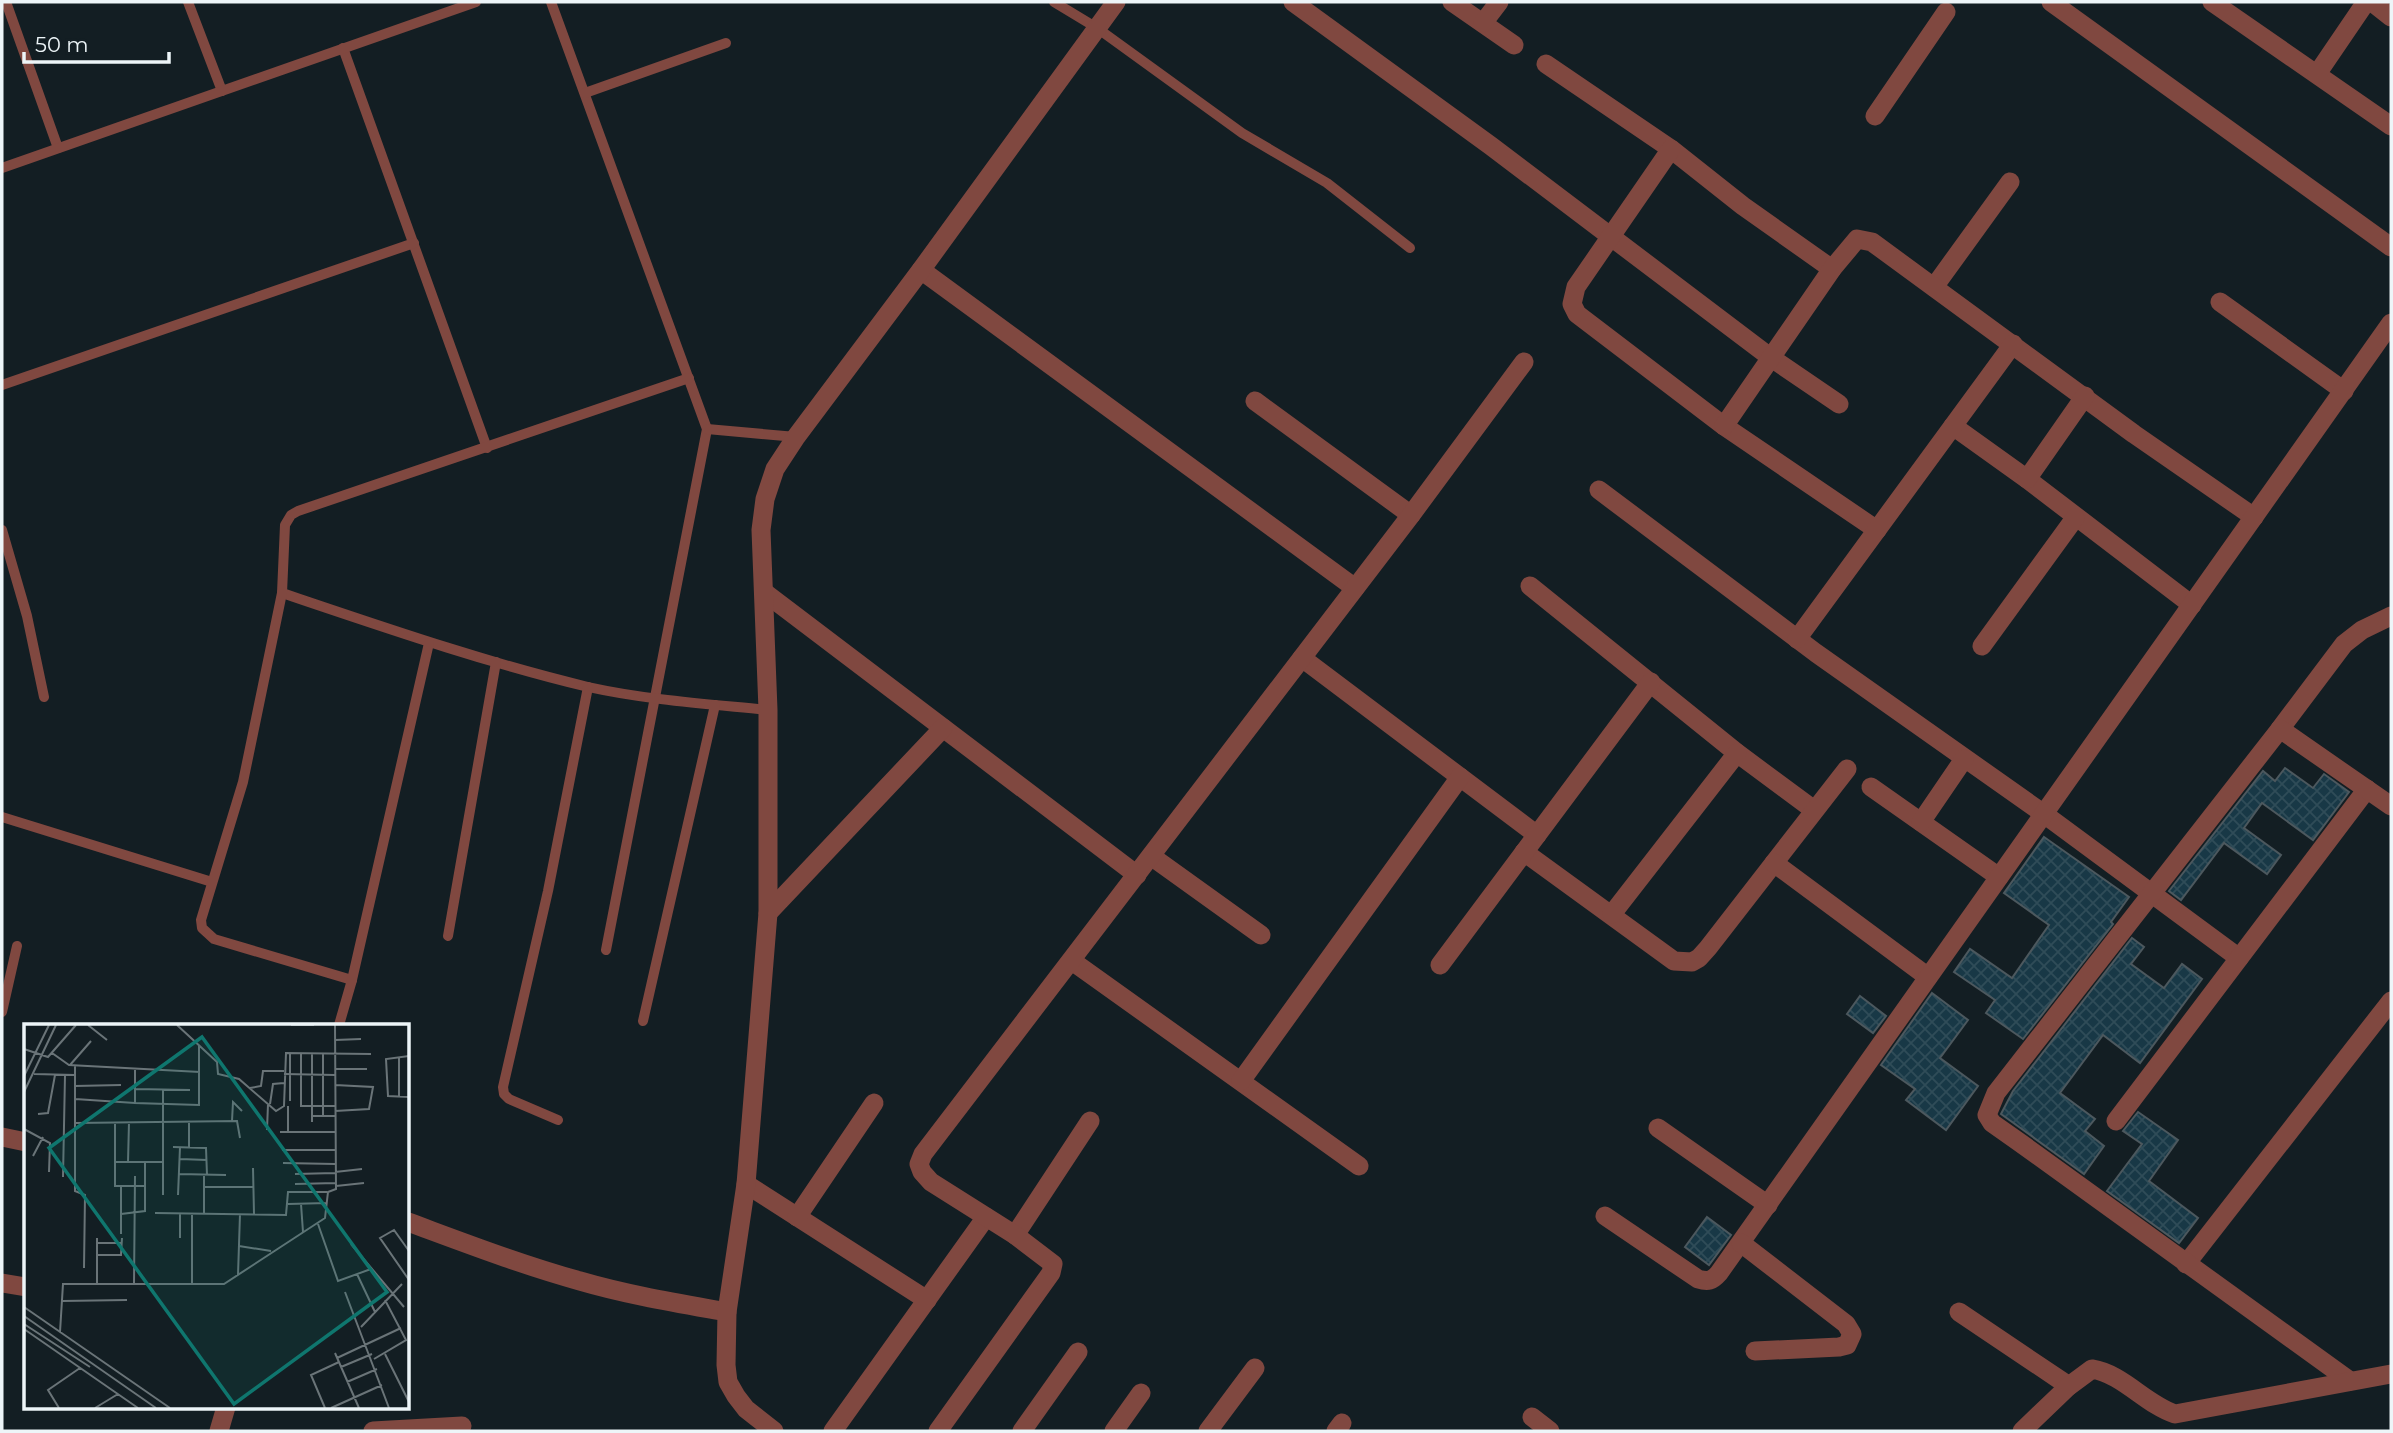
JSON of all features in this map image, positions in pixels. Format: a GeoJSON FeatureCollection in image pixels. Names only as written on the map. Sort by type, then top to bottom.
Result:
{"type":"FeatureCollection","features":[{"type":"Feature","properties":{"kind":"street"},"geometry":{"type":"LineString","coordinates":[[774,1431],[746,1409],[728,1382],[726,1365],[727,1312],[746,1184],[768,913],[768,710],[761,530],[765,499],[775,469],[796,437],[1116,2]]}},
{"type":"Feature","properties":{"kind":"street"},"geometry":{"type":"LineString","coordinates":[[1293,2],[1612,236],[1770,357],[1839,404]]}},
{"type":"Feature","properties":{"kind":"street"},"geometry":{"type":"LineString","coordinates":[[1452,2],[1514,45]]}},
{"type":"Feature","properties":{"kind":"street"},"geometry":{"type":"LineString","coordinates":[[1483,23],[1499,2]]}},
{"type":"Feature","properties":{"kind":"street"},"geometry":{"type":"LineString","coordinates":[[2051,2],[2391,247]]}},
{"type":"Feature","properties":{"kind":"street"},"geometry":{"type":"LineString","coordinates":[[2212,2],[2391,126]]}},
{"type":"Feature","properties":{"kind":"street"},"geometry":{"type":"LineString","coordinates":[[2317,74],[2369,2],[2391,17]]}},
{"type":"Feature","properties":{"kind":"street"},"geometry":{"type":"LineString","coordinates":[[1875,116],[1943,5]]}},
{"type":"Feature","properties":{"kind":"street"},"geometry":{"type":"LineString","coordinates":[[1546,64],[1671,149],[1742,206],[1832,269]]}},
{"type":"Feature","properties":{"kind":"street"},"geometry":{"type":"LineString","coordinates":[[1671,149],[1576,286],[1572,304],[1577,314],[1724,426],[1877,530]]}},
{"type":"Feature","properties":{"kind":"street"},"geometry":{"type":"LineString","coordinates":[[1934,288],[2010,182]]}},
{"type":"Feature","properties":{"kind":"street"},"geometry":{"type":"LineString","coordinates":[[1724,426],[1832,269],[1857,239],[1864,239],[1872,242],[2134,434],[2254,517]]}},
{"type":"Feature","properties":{"kind":"street"},"geometry":{"type":"LineString","coordinates":[[921,270],[1355,588]]}},
{"type":"Feature","properties":{"kind":"street"},"geometry":{"type":"LineString","coordinates":[[2220,302],[2344,391]]}},
{"type":"Feature","properties":{"kind":"street"},"geometry":{"type":"LineString","coordinates":[[1605,1216],[1698,1279],[1706,1282],[1719,1273],[2391,323]]}},
{"type":"Feature","properties":{"kind":"street"},"geometry":{"type":"LineString","coordinates":[[1797,639],[2013,344]]}},
{"type":"Feature","properties":{"kind":"street"},"geometry":{"type":"LineString","coordinates":[[938,1431],[1053,1270],[1053,1264],[1015,1235],[932,1182],[922,1172],[919,1164],[928,1146],[1152,856],[1524,362]]}},
{"type":"Feature","properties":{"kind":"street"},"geometry":{"type":"LineString","coordinates":[[2027,479],[2085,396]]}},
{"type":"Feature","properties":{"kind":"street"},"geometry":{"type":"LineString","coordinates":[[1255,401],[1411,514]]}},
{"type":"Feature","properties":{"kind":"street"},"geometry":{"type":"LineString","coordinates":[[1953,426],[2192,605]]}},
{"type":"Feature","properties":{"kind":"street"},"geometry":{"type":"LineString","coordinates":[[1600,490],[1797,639],[2044,814],[2239,958]]}},
{"type":"Feature","properties":{"kind":"street"},"geometry":{"type":"LineString","coordinates":[[1982,646],[2075,517]]}},
{"type":"Feature","properties":{"kind":"street"},"geometry":{"type":"LineString","coordinates":[[1530,586],[1737,753],[1814,810]]}},
{"type":"Feature","properties":{"kind":"street"},"geometry":{"type":"LineString","coordinates":[[764,592],[1137,875]]}},
{"type":"Feature","properties":{"kind":"street"},"geometry":{"type":"LineString","coordinates":[[2350,1381],[1992,1123],[1987,1115],[1996,1093],[2344,644],[2362,630],[2391,616]]}},
{"type":"Feature","properties":{"kind":"street"},"geometry":{"type":"LineString","coordinates":[[1302,658],[1537,835]]}},
{"type":"Feature","properties":{"kind":"street"},"geometry":{"type":"LineString","coordinates":[[1440,965],[1651,682]]}},
{"type":"Feature","properties":{"kind":"street"},"geometry":{"type":"LineString","coordinates":[[768,913],[943,728]]}},
{"type":"Feature","properties":{"kind":"street"},"geometry":{"type":"LineString","coordinates":[[2280,729],[2391,806]]}},
{"type":"Feature","properties":{"kind":"street"},"geometry":{"type":"LineString","coordinates":[[1612,914],[1737,753]]}},
{"type":"Feature","properties":{"kind":"street"},"geometry":{"type":"LineString","coordinates":[[1921,822],[1964,759]]}},
{"type":"Feature","properties":{"kind":"street"},"geometry":{"type":"LineString","coordinates":[[1524,852],[1674,961],[1692,961],[1708,948],[1847,769]]}},
{"type":"Feature","properties":{"kind":"street"},"geometry":{"type":"LineString","coordinates":[[1241,1081],[1461,777]]}},
{"type":"Feature","properties":{"kind":"street"},"geometry":{"type":"LineString","coordinates":[[1871,787],[1999,877]]}},
{"type":"Feature","properties":{"kind":"street"},"geometry":{"type":"LineString","coordinates":[[2116,1121],[2367,789]]}},
{"type":"Feature","properties":{"kind":"street"},"geometry":{"type":"LineString","coordinates":[[1152,856],[1261,934]]}},
{"type":"Feature","properties":{"kind":"street"},"geometry":{"type":"LineString","coordinates":[[1774,863],[1928,978]]}},
{"type":"Feature","properties":{"kind":"street"},"geometry":{"type":"LineString","coordinates":[[1072,961],[1359,1166]]}},
{"type":"Feature","properties":{"kind":"street"},"geometry":{"type":"LineString","coordinates":[[2186,1264],[2391,1001]]}},
{"type":"Feature","properties":{"kind":"street"},"geometry":{"type":"LineString","coordinates":[[797,1217],[874,1103]]}},
{"type":"Feature","properties":{"kind":"street"},"geometry":{"type":"LineString","coordinates":[[1015,1235],[1090,1121]]}},
{"type":"Feature","properties":{"kind":"street"},"geometry":{"type":"LineString","coordinates":[[1658,1128],[1768,1205]]}},
{"type":"Feature","properties":{"kind":"street"},"geometry":{"type":"LineString","coordinates":[[2,1137],[24,1142]]}},
{"type":"Feature","properties":{"kind":"street"},"geometry":{"type":"LineString","coordinates":[[746,1184],[927,1300]]}},
{"type":"Feature","properties":{"kind":"street"},"geometry":{"type":"LineString","coordinates":[[833,1431],[986,1217]]}},
{"type":"Feature","properties":{"kind":"street"},"geometry":{"type":"LineString","coordinates":[[410,1223],[580,1281],[727,1312]]}},
{"type":"Feature","properties":{"kind":"street"},"geometry":{"type":"LineString","coordinates":[[1741,1242],[1846,1324],[1852,1334],[1847,1345],[1839,1347],[1755,1351]]}},
{"type":"Feature","properties":{"kind":"street"},"geometry":{"type":"LineString","coordinates":[[2,1283],[24,1287]]}},
{"type":"Feature","properties":{"kind":"street"},"geometry":{"type":"LineString","coordinates":[[1959,1312],[2070,1386]]}},
{"type":"Feature","properties":{"kind":"street"},"geometry":{"type":"LineString","coordinates":[[1023,1431],[1078,1352]]}},
{"type":"Feature","properties":{"kind":"street"},"geometry":{"type":"LineString","coordinates":[[1208,1431],[1255,1368]]}},
{"type":"Feature","properties":{"kind":"street"},"geometry":{"type":"LineString","coordinates":[[2022,1431],[2092,1369],[2104,1371],[2159,1407],[2175,1414],[2391,1374]]}},
{"type":"Feature","properties":{"kind":"street"},"geometry":{"type":"LineString","coordinates":[[1114,1431],[1141,1393]]}},
{"type":"Feature","properties":{"kind":"street"},"geometry":{"type":"LineString","coordinates":[[219,1431],[226,1408]]}},
{"type":"Feature","properties":{"kind":"street"},"geometry":{"type":"LineString","coordinates":[[1532,1417],[1549,1431]]}},
{"type":"Feature","properties":{"kind":"street"},"geometry":{"type":"LineString","coordinates":[[373,1431],[463,1426]]}},
{"type":"Feature","properties":{"kind":"lane"},"geometry":{"type":"LineString","coordinates":[[6,2],[58,148]]}},
{"type":"Feature","properties":{"kind":"lane"},"geometry":{"type":"LineString","coordinates":[[188,2],[222,91]]}},
{"type":"Feature","properties":{"kind":"lane"},"geometry":{"type":"LineString","coordinates":[[2,168],[476,2]]}},
{"type":"Feature","properties":{"kind":"lane"},"geometry":{"type":"LineString","coordinates":[[551,2],[707,429],[606,950]]}},
{"type":"Feature","properties":{"kind":"lane"},"geometry":{"type":"LineString","coordinates":[[1054,2],[1097,28],[1242,132],[1327,183],[1410,248]]}},
{"type":"Feature","properties":{"kind":"lane"},"geometry":{"type":"LineString","coordinates":[[584,93],[726,43]]}},
{"type":"Feature","properties":{"kind":"lane"},"geometry":{"type":"LineString","coordinates":[[343,48],[487,448]]}},
{"type":"Feature","properties":{"kind":"lane"},"geometry":{"type":"LineString","coordinates":[[2,385],[414,243]]}},
{"type":"Feature","properties":{"kind":"lane"},"geometry":{"type":"LineString","coordinates":[[352,980],[214,939],[202,928],[201,920],[243,782],[282,593],[282,541],[285,525],[291,515],[299,510],[689,378]]}},
{"type":"Feature","properties":{"kind":"lane"},"geometry":{"type":"LineString","coordinates":[[707,429],[796,437]]}},
{"type":"Feature","properties":{"kind":"lane"},"geometry":{"type":"LineString","coordinates":[[2,530],[27,616],[44,696]]}},
{"type":"Feature","properties":{"kind":"lane"},"geometry":{"type":"LineString","coordinates":[[282,593],[429,643],[588,687],[654,699],[768,710]]}},
{"type":"Feature","properties":{"kind":"lane"},"geometry":{"type":"LineString","coordinates":[[339,1024],[352,980],[429,643]]}},
{"type":"Feature","properties":{"kind":"lane"},"geometry":{"type":"LineString","coordinates":[[448,936],[496,662]]}},
{"type":"Feature","properties":{"kind":"lane"},"geometry":{"type":"LineString","coordinates":[[558,1120],[509,1099],[504,1094],[503,1087],[548,891],[588,687]]}},
{"type":"Feature","properties":{"kind":"lane"},"geometry":{"type":"LineString","coordinates":[[643,1021],[715,705]]}},
{"type":"Feature","properties":{"kind":"lane"},"geometry":{"type":"LineString","coordinates":[[2,817],[212,882]]}},
{"type":"Feature","properties":{"kind":"lane"},"geometry":{"type":"LineString","coordinates":[[2,1012],[17,946]]}},
{"type":"Feature","properties":{"kind":"building"},"geometry":{"type":"Polygon","coordinates":[[[2285,768],[2313,788],[2324,774],[2349,792],[2313,840],[2262,803],[2244,828],[2281,855],[2267,874],[2224,843],[2181,900],[2169,891],[2263,771],[2275,781],[2285,768]]]}},
{"type":"Feature","properties":{"kind":"building"},"geometry":{"type":"Polygon","coordinates":[[[2044,837],[2129,897],[2111,922],[2113,924],[2023,1039],[1986,1013],[1995,1000],[1954,972],[1970,949],[2012,978],[2049,925],[2004,893],[2044,837]]]}},
{"type":"Feature","properties":{"kind":"building"},"geometry":{"type":"Polygon","coordinates":[[[2132,938],[2144,947],[2131,964],[2164,988],[2182,964],[2202,979],[2140,1063],[2103,1035],[2060,1093],[2095,1119],[2085,1131],[2104,1146],[2084,1174],[2001,1114],[2013,1091],[2132,938]]]}},
{"type":"Feature","properties":{"kind":"building"},"geometry":{"type":"Polygon","coordinates":[[[1932,993],[1968,1020],[1940,1058],[1978,1086],[1946,1130],[1906,1100],[1915,1089],[1881,1065],[1932,993]]]}},
{"type":"Feature","properties":{"kind":"building"},"geometry":{"type":"Polygon","coordinates":[[[1860,996],[1886,1016],[1873,1033],[1847,1014],[1860,996]]]}},
{"type":"Feature","properties":{"kind":"building"},"geometry":{"type":"Polygon","coordinates":[[[2138,1112],[2178,1140],[2149,1181],[2198,1218],[2179,1243],[2107,1191],[2142,1144],[2123,1131],[2138,1112]]]}},
{"type":"Feature","properties":{"kind":"building"},"geometry":{"type":"Polygon","coordinates":[[[1707,1217],[1731,1235],[1709,1265],[1685,1247],[1707,1217]]]}}]}
